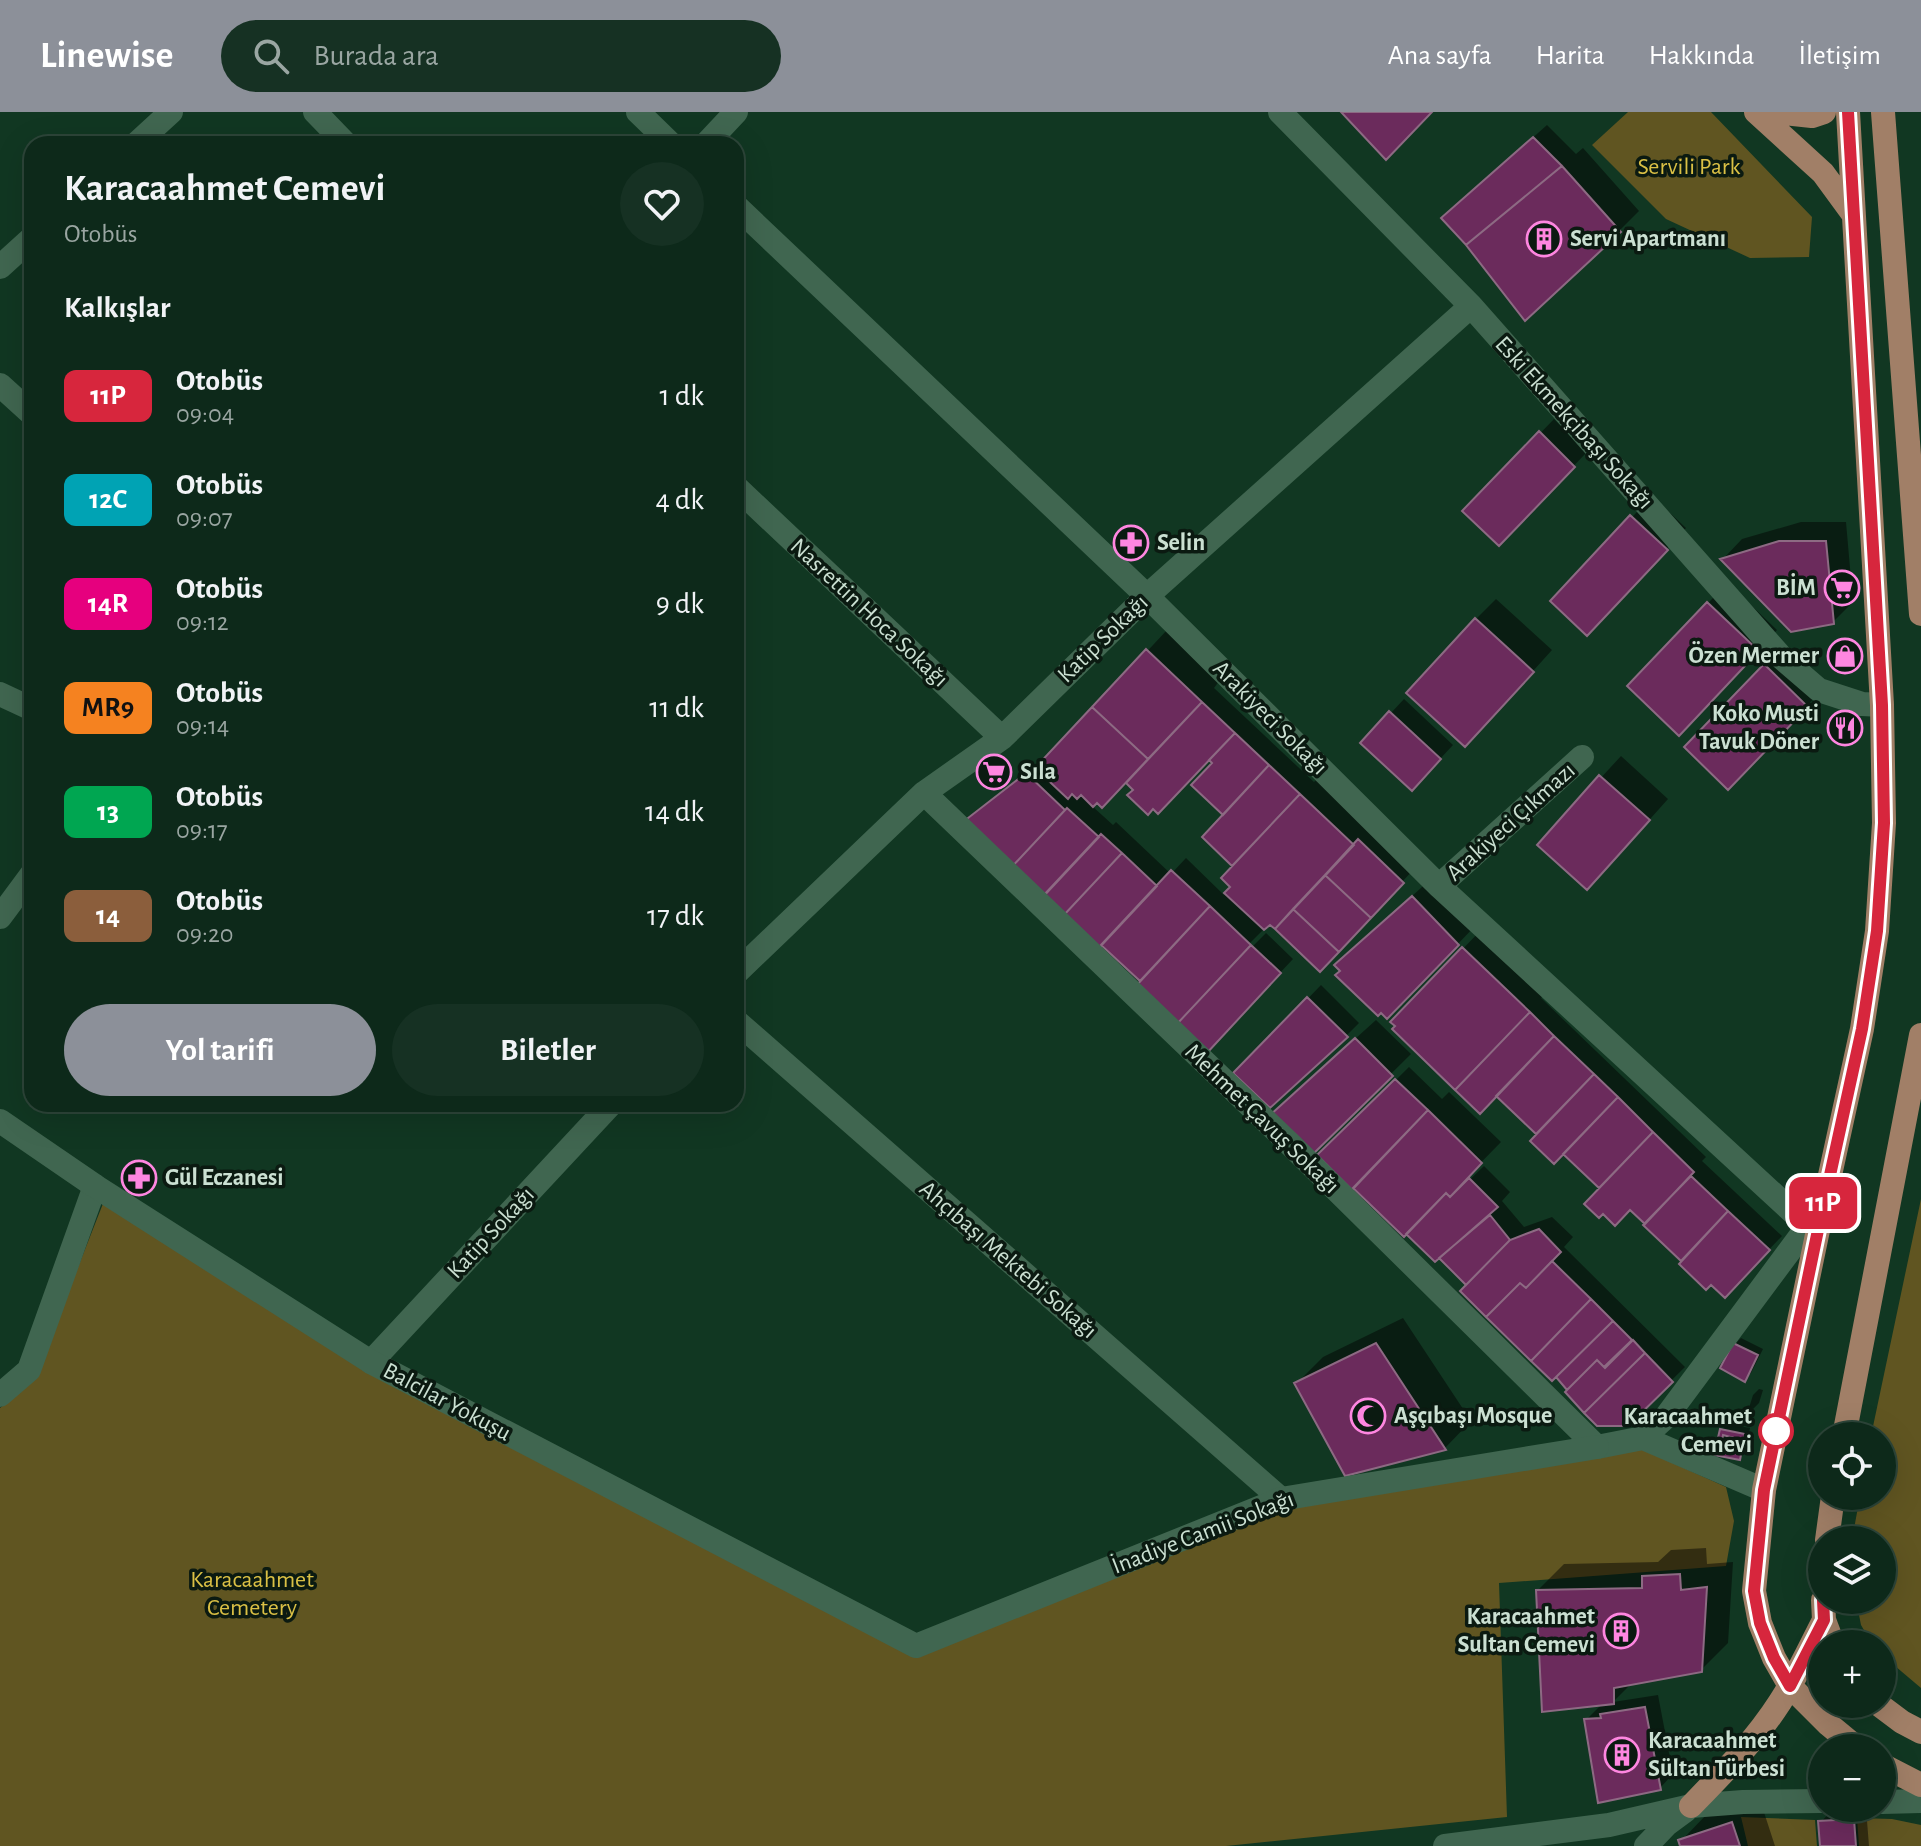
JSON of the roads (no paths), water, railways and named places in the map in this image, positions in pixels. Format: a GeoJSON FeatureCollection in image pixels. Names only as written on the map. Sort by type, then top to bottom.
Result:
{"type":"FeatureCollection","features":[{"type":"Feature","properties":{"kind":"main road"},"geometry":{"type":"LineString","coordinates":[[1756,112],[1823,173],[1854,216]]}},
{"type":"Feature","properties":{"kind":"main road"},"geometry":{"type":"LineString","coordinates":[[1775,112],[1812,116],[1824,112]]}},
{"type":"Feature","properties":{"kind":"main road"},"geometry":{"type":"LineString","coordinates":[[1840,1734],[1790,1686],[1774,1658],[1760,1623],[1754,1591],[1764,1490],[1813,1228],[1862,1029],[1877,931],[1884,823],[1882,705],[1848,112]]}},
{"type":"Feature","properties":{"kind":"main road"},"geometry":{"type":"LineString","coordinates":[[1883,112],[1921,614]]}},
{"type":"Feature","properties":{"kind":"main road"},"geometry":{"type":"LineString","coordinates":[[1847,1422],[1921,1035]]}},
{"type":"Feature","properties":{"kind":"main road"},"geometry":{"type":"LineString","coordinates":[[1691,1806],[1734,1762],[1768,1720],[1790,1686],[1822,1614]]}},
{"type":"Feature","properties":{"kind":"main road"},"geometry":{"type":"LineString","coordinates":[[1896,1718],[1921,1732]]}},
{"type":"Feature","properties":{"kind":"main road"},"geometry":{"type":"LineString","coordinates":[[1896,1772],[1921,1785]]}},
{"type":"Feature","properties":{"kind":"street"},"geometry":{"type":"LineString","coordinates":[[145,136],[171,112]]}},
{"type":"Feature","properties":{"kind":"street"},"geometry":{"type":"LineString","coordinates":[[315,112],[338,136]]}},
{"type":"Feature","properties":{"kind":"street"},"geometry":{"type":"LineString","coordinates":[[638,112],[663,136]]}},
{"type":"Feature","properties":{"kind":"street"},"geometry":{"type":"LineString","coordinates":[[714,136],[736,112]]}},
{"type":"Feature","properties":{"kind":"street","name":"Eski Ekmekçibaşı Sokağı"},"geometry":{"type":"LineString","coordinates":[[1280,112],[1471,306],[1783,659],[1819,690],[1862,704],[1882,705]]}},
{"type":"Feature","properties":{"kind":"street","name":"Arakiyeci Sokağı"},"geometry":{"type":"LineString","coordinates":[[744,214],[1147,596],[1439,886],[1813,1228]]}},
{"type":"Feature","properties":{"kind":"street"},"geometry":{"type":"LineString","coordinates":[[0,267],[24,245]]}},
{"type":"Feature","properties":{"kind":"street","name":"Katip Sokağı"},"geometry":{"type":"LineString","coordinates":[[744,965],[924,793],[1002,738],[1147,596],[1471,306]]}},
{"type":"Feature","properties":{"kind":"street"},"geometry":{"type":"LineString","coordinates":[[0,385],[24,407]]}},
{"type":"Feature","properties":{"kind":"street","name":"Nasrettin Hoca Sokağı"},"geometry":{"type":"LineString","coordinates":[[744,495],[1002,738]]}},
{"type":"Feature","properties":{"kind":"street"},"geometry":{"type":"LineString","coordinates":[[0,694],[24,705]]}},
{"type":"Feature","properties":{"kind":"street","name":"Arakiyeci Çıkmazı"},"geometry":{"type":"LineString","coordinates":[[1439,886],[1582,757]]}},
{"type":"Feature","properties":{"kind":"street","name":"Mehmet Çavuş Sokağı"},"geometry":{"type":"LineString","coordinates":[[924,793],[1290,1144],[1597,1447]]}},
{"type":"Feature","properties":{"kind":"street"},"geometry":{"type":"LineString","coordinates":[[0,917],[24,885]]}},
{"type":"Feature","properties":{"kind":"street","name":"Ahçıbaşı Mektebi Sokağı"},"geometry":{"type":"LineString","coordinates":[[744,1028],[1281,1499]]}},
{"type":"Feature","properties":{"kind":"street","name":"Katip Sokağı"},"geometry":{"type":"LineString","coordinates":[[371,1362],[604,1112]]}},
{"type":"Feature","properties":{"kind":"street","name":"Balcilar Yokuşu"},"geometry":{"type":"LineString","coordinates":[[0,1121],[95,1186],[371,1362],[916,1646]]}},
{"type":"Feature","properties":{"kind":"street"},"geometry":{"type":"LineString","coordinates":[[0,1395],[29,1370],[95,1186]]}},
{"type":"Feature","properties":{"kind":"street"},"geometry":{"type":"LineString","coordinates":[[1764,1490],[1643,1438],[1666,1417],[1813,1228]]}},
{"type":"Feature","properties":{"kind":"street","name":"İnadiye Camii Sokağı"},"geometry":{"type":"LineString","coordinates":[[916,1646],[1281,1499],[1643,1438]]}},
{"type":"Feature","properties":{"kind":"street"},"geometry":{"type":"LineString","coordinates":[[1445,1846],[1609,1825],[1691,1806],[1808,1801]]}},
{"type":"Feature","properties":{"kind":"street"},"geometry":{"type":"LineString","coordinates":[[1896,1802],[1921,1801]]}},
{"type":"Feature","properties":{"kind":"street"},"geometry":{"type":"LineString","coordinates":[[1646,1846],[1667,1824],[1691,1806]]}},
{"type":"Feature","properties":{"kind":"place","name":"Servi Apartmanı"},"geometry":{"type":"Point","coordinates":[1544,239]}},
{"type":"Feature","properties":{"kind":"place","name":"Selin"},"geometry":{"type":"Point","coordinates":[1131,543]}},
{"type":"Feature","properties":{"kind":"place","name":"BİM"},"geometry":{"type":"Point","coordinates":[1842,588]}},
{"type":"Feature","properties":{"kind":"place","name":"Özen Mermer"},"geometry":{"type":"Point","coordinates":[1845,656]}},
{"type":"Feature","properties":{"kind":"place","name":"Koko Musti Tavuk Döner"},"geometry":{"type":"Point","coordinates":[1845,728]}},
{"type":"Feature","properties":{"kind":"place","name":"Sıla"},"geometry":{"type":"Point","coordinates":[994,772]}},
{"type":"Feature","properties":{"kind":"place","name":"Gül Eczanesi"},"geometry":{"type":"Point","coordinates":[139,1178]}},
{"type":"Feature","properties":{"kind":"place","name":"Aşçıbaşı Mosque"},"geometry":{"type":"Point","coordinates":[1368,1416]}},
{"type":"Feature","properties":{"kind":"place","name":"Karacaahmet Cemevi"},"geometry":{"type":"Point","coordinates":[1776,1431]}},
{"type":"Feature","properties":{"kind":"place","name":"Karacaahmet Sultan Cemevi"},"geometry":{"type":"Point","coordinates":[1621,1631]}},
{"type":"Feature","properties":{"kind":"place","name":"Karacaahmet Sültan Türbesi"},"geometry":{"type":"Point","coordinates":[1622,1755]}},
{"type":"Feature","properties":{"kind":"park label","name":"Servili Park"},"geometry":{"type":"Point","coordinates":[1689,167]}},
{"type":"Feature","properties":{"kind":"park label","name":"Karacaahmet Cemetery"},"geometry":{"type":"Point","coordinates":[252,1594]}}]}
